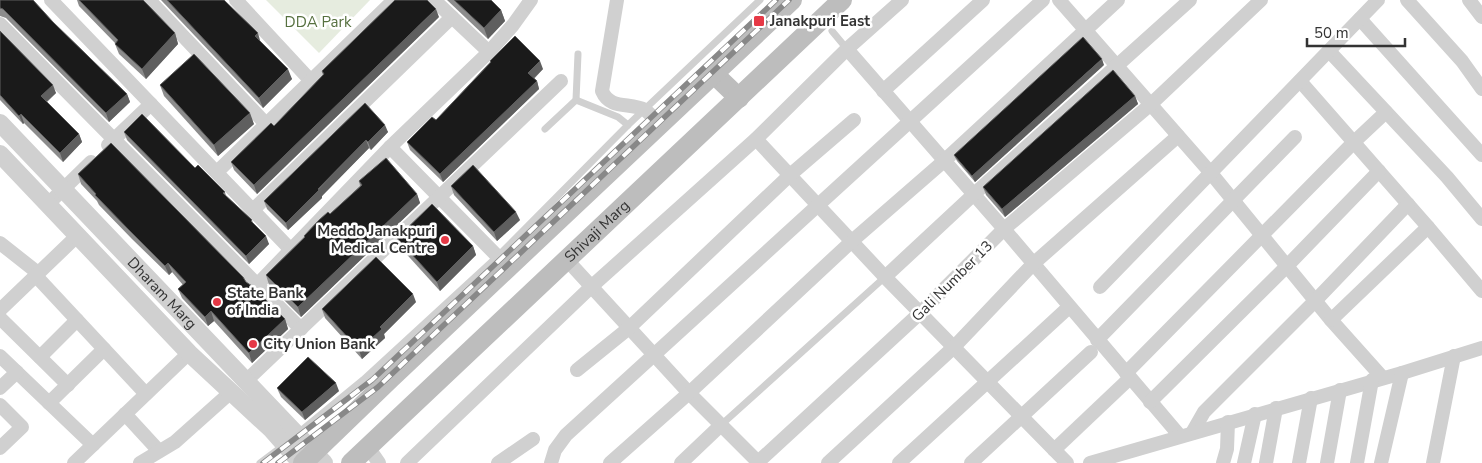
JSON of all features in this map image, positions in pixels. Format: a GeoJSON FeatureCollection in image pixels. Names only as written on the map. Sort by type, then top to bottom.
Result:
{"type":"FeatureCollection","features":[{"type":"Feature","properties":{"kind":"main road"},"geometry":{"type":"LineString","coordinates":[[310,460],[503,262],[659,125],[792,0]]}},
{"type":"Feature","properties":{"kind":"main road","name":"Shivaji Marg"},"geometry":{"type":"LineString","coordinates":[[351,463],[373,455],[567,260],[842,0]]}},
{"type":"Feature","properties":{"kind":"main road"},"geometry":{"type":"LineString","coordinates":[[714,74],[739,98]]}},
{"type":"Feature","properties":{"kind":"street"},"geometry":{"type":"LineString","coordinates":[[51,0],[291,250]]}},
{"type":"Feature","properties":{"kind":"street"},"geometry":{"type":"LineString","coordinates":[[150,0],[266,124]]}},
{"type":"Feature","properties":{"kind":"street"},"geometry":{"type":"LineString","coordinates":[[236,0],[311,81]]}},
{"type":"Feature","properties":{"kind":"street"},"geometry":{"type":"LineString","coordinates":[[216,172],[394,0]]}},
{"type":"Feature","properties":{"kind":"street"},"geometry":{"type":"LineString","coordinates":[[434,0],[489,52]]}},
{"type":"Feature","properties":{"kind":"street"},"geometry":{"type":"LineString","coordinates":[[256,286],[390,147],[489,52],[513,25],[531,0]]}},
{"type":"Feature","properties":{"kind":"street"},"geometry":{"type":"LineString","coordinates":[[617,0],[602,91],[605,98],[613,103],[644,110],[659,125]]}},
{"type":"Feature","properties":{"kind":"street"},"geometry":{"type":"LineString","coordinates":[[407,463],[591,287],[756,139],[847,48],[902,0]]}},
{"type":"Feature","properties":{"kind":"street"},"geometry":{"type":"LineString","coordinates":[[883,91],[983,0]]}},
{"type":"Feature","properties":{"kind":"street"},"geometry":{"type":"LineString","coordinates":[[551,463],[555,450],[566,435],[655,356],[1043,0]]}},
{"type":"Feature","properties":{"kind":"street"},"geometry":{"type":"LineString","coordinates":[[1059,0],[1210,172],[1316,301],[1377,379]]}},
{"type":"Feature","properties":{"kind":"street"},"geometry":{"type":"LineString","coordinates":[[610,463],[690,393],[852,242],[944,161],[1118,0]]}},
{"type":"Feature","properties":{"kind":"street"},"geometry":{"type":"LineString","coordinates":[[885,277],[972,195],[1190,0]]}},
{"type":"Feature","properties":{"kind":"street","name":"Gali Number 13"},"geometry":{"type":"LineString","coordinates":[[758,463],[920,313],[1004,229],[1150,105],[1261,0]]}},
{"type":"Feature","properties":{"kind":"street"},"geometry":{"type":"LineString","coordinates":[[1100,286],[1378,0]]}},
{"type":"Feature","properties":{"kind":"street"},"geometry":{"type":"LineString","coordinates":[[1408,0],[1462,60],[1482,89]]}},
{"type":"Feature","properties":{"kind":"street"},"geometry":{"type":"LineString","coordinates":[[1469,0],[1482,17]]}},
{"type":"Feature","properties":{"kind":"street"},"geometry":{"type":"LineString","coordinates":[[253,210],[452,16]]}},
{"type":"Feature","properties":{"kind":"street"},"geometry":{"type":"LineString","coordinates":[[1360,19],[1482,155]]}},
{"type":"Feature","properties":{"kind":"street"},"geometry":{"type":"LineString","coordinates":[[0,24],[256,286],[301,329]]}},
{"type":"Feature","properties":{"kind":"street"},"geometry":{"type":"LineString","coordinates":[[847,48],[972,195],[1034,264],[1069,307],[1094,346],[1128,376],[1150,402],[1186,435]]}},
{"type":"Feature","properties":{"kind":"street"},"geometry":{"type":"LineString","coordinates":[[1329,51],[1447,177],[1482,219]]}},
{"type":"Feature","properties":{"kind":"street"},"geometry":{"type":"LineString","coordinates":[[246,382],[560,81]]}},
{"type":"Feature","properties":{"kind":"street"},"geometry":{"type":"LineString","coordinates":[[1300,81],[1380,171],[1482,291]]}},
{"type":"Feature","properties":{"kind":"street"},"geometry":{"type":"LineString","coordinates":[[47,204],[151,104]]}},
{"type":"Feature","properties":{"kind":"street"},"geometry":{"type":"LineString","coordinates":[[1054,450],[1354,142],[1386,112]]}},
{"type":"Feature","properties":{"kind":"street"},"geometry":{"type":"LineString","coordinates":[[577,370],[628,328],[790,175],[854,120]]}},
{"type":"Feature","properties":{"kind":"street","name":"Dharam Marg"},"geometry":{"type":"LineString","coordinates":[[0,123],[246,382],[291,440],[310,460]]}},
{"type":"Feature","properties":{"kind":"street"},"geometry":{"type":"LineString","coordinates":[[828,463],[954,347],[1034,264],[1178,136]]}},
{"type":"Feature","properties":{"kind":"street"},"geometry":{"type":"LineString","coordinates":[[971,463],[1022,417],[1094,346],[1295,137]]}},
{"type":"Feature","properties":{"kind":"street"},"geometry":{"type":"LineString","coordinates":[[756,139],[885,277],[1067,463]]}},
{"type":"Feature","properties":{"kind":"street"},"geometry":{"type":"LineString","coordinates":[[390,147],[503,262]]}},
{"type":"Feature","properties":{"kind":"street","name":"Dharam Marg"},"geometry":{"type":"LineString","coordinates":[[0,154],[189,353],[272,430],[291,440]]}},
{"type":"Feature","properties":{"kind":"street"},"geometry":{"type":"LineString","coordinates":[[1150,402],[1380,171]]}},
{"type":"Feature","properties":{"kind":"street"},"geometry":{"type":"LineString","coordinates":[[1186,435],[1204,412],[1316,301],[1408,204]]}},
{"type":"Feature","properties":{"kind":"street"},"geometry":{"type":"LineString","coordinates":[[1331,320],[1428,227]]}},
{"type":"Feature","properties":{"kind":"street"},"geometry":{"type":"LineString","coordinates":[[0,310],[77,236]]}},
{"type":"Feature","properties":{"kind":"street"},"geometry":{"type":"LineString","coordinates":[[0,243],[37,274],[146,394]]}},
{"type":"Feature","properties":{"kind":"street"},"geometry":{"type":"LineString","coordinates":[[567,260],[628,328],[758,463]]}},
{"type":"Feature","properties":{"kind":"street"},"geometry":{"type":"LineString","coordinates":[[899,463],[1069,307]]}},
{"type":"Feature","properties":{"kind":"street"},"geometry":{"type":"LineString","coordinates":[[0,318],[68,385]]}},
{"type":"Feature","properties":{"kind":"street"},"geometry":{"type":"LineString","coordinates":[[40,357],[77,320]]}},
{"type":"Feature","properties":{"kind":"street"},"geometry":{"type":"LineString","coordinates":[[49,403],[104,348]]}},
{"type":"Feature","properties":{"kind":"street"},"geometry":{"type":"LineString","coordinates":[[1090,463],[1122,458],[1228,422],[1402,373],[1482,348]]}},
{"type":"Feature","properties":{"kind":"street"},"geometry":{"type":"LineString","coordinates":[[74,463],[189,353]]}},
{"type":"Feature","properties":{"kind":"street"},"geometry":{"type":"LineString","coordinates":[[0,356],[93,445]]}},
{"type":"Feature","properties":{"kind":"street"},"geometry":{"type":"LineString","coordinates":[[1433,463],[1454,356]]}},
{"type":"Feature","properties":{"kind":"street"},"geometry":{"type":"LineString","coordinates":[[0,388],[17,372]]}},
{"type":"Feature","properties":{"kind":"street"},"geometry":{"type":"LineString","coordinates":[[1381,463],[1402,373]]}},
{"type":"Feature","properties":{"kind":"street"},"geometry":{"type":"LineString","coordinates":[[1357,463],[1377,379]]}},
{"type":"Feature","properties":{"kind":"street"},"geometry":{"type":"LineString","coordinates":[[1327,463],[1340,390]]}},
{"type":"Feature","properties":{"kind":"street"},"geometry":{"type":"LineString","coordinates":[[140,463],[175,442],[231,392]]}},
{"type":"Feature","properties":{"kind":"street"},"geometry":{"type":"LineString","coordinates":[[1299,463],[1311,398]]}},
{"type":"Feature","properties":{"kind":"street"},"geometry":{"type":"LineString","coordinates":[[0,405],[22,427],[0,448]]}},
{"type":"Feature","properties":{"kind":"street"},"geometry":{"type":"LineString","coordinates":[[1266,463],[1276,408]]}},
{"type":"Feature","properties":{"kind":"street"},"geometry":{"type":"LineString","coordinates":[[125,414],[159,451]]}},
{"type":"Feature","properties":{"kind":"street"},"geometry":{"type":"LineString","coordinates":[[1244,463],[1255,414]]}},
{"type":"Feature","properties":{"kind":"street"},"geometry":{"type":"LineString","coordinates":[[1223,463],[1227,449],[1228,422]]}},
{"type":"Feature","properties":{"kind":"street"},"geometry":{"type":"LineString","coordinates":[[681,463],[721,425]]}},
{"type":"Feature","properties":{"kind":"street"},"geometry":{"type":"LineString","coordinates":[[498,463],[533,439]]}},
{"type":"Feature","properties":{"kind":"lane"},"geometry":{"type":"LineString","coordinates":[[260,463],[291,440],[503,262],[628,125],[760,0]]}},
{"type":"Feature","properties":{"kind":"lane"},"geometry":{"type":"LineString","coordinates":[[832,31],[847,48]]}},
{"type":"Feature","properties":{"kind":"lane"},"geometry":{"type":"LineString","coordinates":[[545,129],[576,100],[578,54]]}},
{"type":"Feature","properties":{"kind":"lane"},"geometry":{"type":"LineString","coordinates":[[576,100],[618,117],[628,125]]}},
{"type":"Feature","properties":{"kind":"lane"},"geometry":{"type":"LineString","coordinates":[[721,425],[885,277]]}},
{"type":"Feature","properties":{"kind":"green space","name":"DDA Park"},"geometry":{"type":"Polygon","coordinates":[[[266,0],[370,0],[319,53],[266,0]]]}},
{"type":"Feature","properties":{"kind":"building"},"geometry":{"type":"Polygon","coordinates":[[[0,0],[33,0],[127,94],[106,113],[0,8],[0,0]]]}},
{"type":"Feature","properties":{"kind":"building"},"geometry":{"type":"Polygon","coordinates":[[[79,0],[143,0],[175,33],[142,69],[115,44],[118,40],[79,0]]]}},
{"type":"Feature","properties":{"kind":"building"},"geometry":{"type":"Polygon","coordinates":[[[167,0],[224,0],[258,33],[255,36],[288,69],[259,98],[167,0]]]}},
{"type":"Feature","properties":{"kind":"building"},"geometry":{"type":"Polygon","coordinates":[[[395,0],[427,0],[436,9],[254,185],[231,162],[271,123],[274,126],[324,74],[322,71],[395,0]]]}},
{"type":"Feature","properties":{"kind":"building"},"geometry":{"type":"Polygon","coordinates":[[[454,0],[491,0],[501,10],[484,28],[454,0]]]}},
{"type":"Feature","properties":{"kind":"building"},"geometry":{"type":"Polygon","coordinates":[[[0,31],[53,85],[41,96],[79,134],[60,153],[21,114],[19,116],[0,95],[0,31]]]}},
{"type":"Feature","properties":{"kind":"building"},"geometry":{"type":"Polygon","coordinates":[[[515,36],[540,61],[528,73],[537,81],[440,174],[407,142],[432,117],[436,120],[515,36]]]}},
{"type":"Feature","properties":{"kind":"building"},"geometry":{"type":"Polygon","coordinates":[[[1083,37],[1102,59],[972,176],[954,155],[1083,37]]]}},
{"type":"Feature","properties":{"kind":"building"},"geometry":{"type":"Polygon","coordinates":[[[194,54],[250,113],[214,145],[160,85],[194,54]]]}},
{"type":"Feature","properties":{"kind":"building"},"geometry":{"type":"Polygon","coordinates":[[[1113,70],[1135,96],[1002,209],[983,187],[1113,70]]]}},
{"type":"Feature","properties":{"kind":"building"},"geometry":{"type":"Polygon","coordinates":[[[365,103],[385,125],[368,142],[366,140],[286,223],[264,201],[365,103]]]}},
{"type":"Feature","properties":{"kind":"building"},"geometry":{"type":"Polygon","coordinates":[[[142,114],[195,168],[198,165],[266,236],[246,256],[124,132],[142,114]]]}},
{"type":"Feature","properties":{"kind":"building"},"geometry":{"type":"Polygon","coordinates":[[[111,143],[246,282],[285,319],[249,353],[211,311],[205,317],[178,289],[186,282],[168,263],[165,266],[95,195],[78,174],[111,143]]]}},
{"type":"Feature","properties":{"kind":"building"},"geometry":{"type":"Polygon","coordinates":[[[386,158],[417,194],[298,307],[266,275],[305,237],[319,220],[328,212],[330,214],[362,185],[359,181],[386,158]]]}},
{"type":"Feature","properties":{"kind":"building"},"geometry":{"type":"Polygon","coordinates":[[[473,165],[516,212],[494,232],[451,186],[473,165]]]}},
{"type":"Feature","properties":{"kind":"building"},"geometry":{"type":"Polygon","coordinates":[[[432,204],[473,246],[437,282],[397,238],[432,204]]]}},
{"type":"Feature","properties":{"kind":"building"},"geometry":{"type":"Polygon","coordinates":[[[376,257],[413,294],[380,327],[382,329],[359,350],[322,309],[376,257]]]}},
{"type":"Feature","properties":{"kind":"building"},"geometry":{"type":"Polygon","coordinates":[[[308,357],[336,383],[302,412],[277,388],[308,357]]]}},
{"type":"Feature","properties":{"kind":"railway"},"geometry":{"type":"LineString","coordinates":[[263,463],[372,380],[776,0]]}},
{"type":"Feature","properties":{"kind":"railway"},"geometry":{"type":"LineString","coordinates":[[278,463],[378,387],[789,0]]}},
{"type":"Feature","properties":{"kind":"place","name":"Janakpuri East"},"geometry":{"type":"Point","coordinates":[759,21]}},
{"type":"Feature","properties":{"kind":"place","name":"Meddo Janakpuri Medical Centre"},"geometry":{"type":"Point","coordinates":[445,240]}},
{"type":"Feature","properties":{"kind":"place","name":"State Bank of India"},"geometry":{"type":"Point","coordinates":[217,302]}},
{"type":"Feature","properties":{"kind":"place","name":"City Union Bank"},"geometry":{"type":"Point","coordinates":[253,344]}}]}
